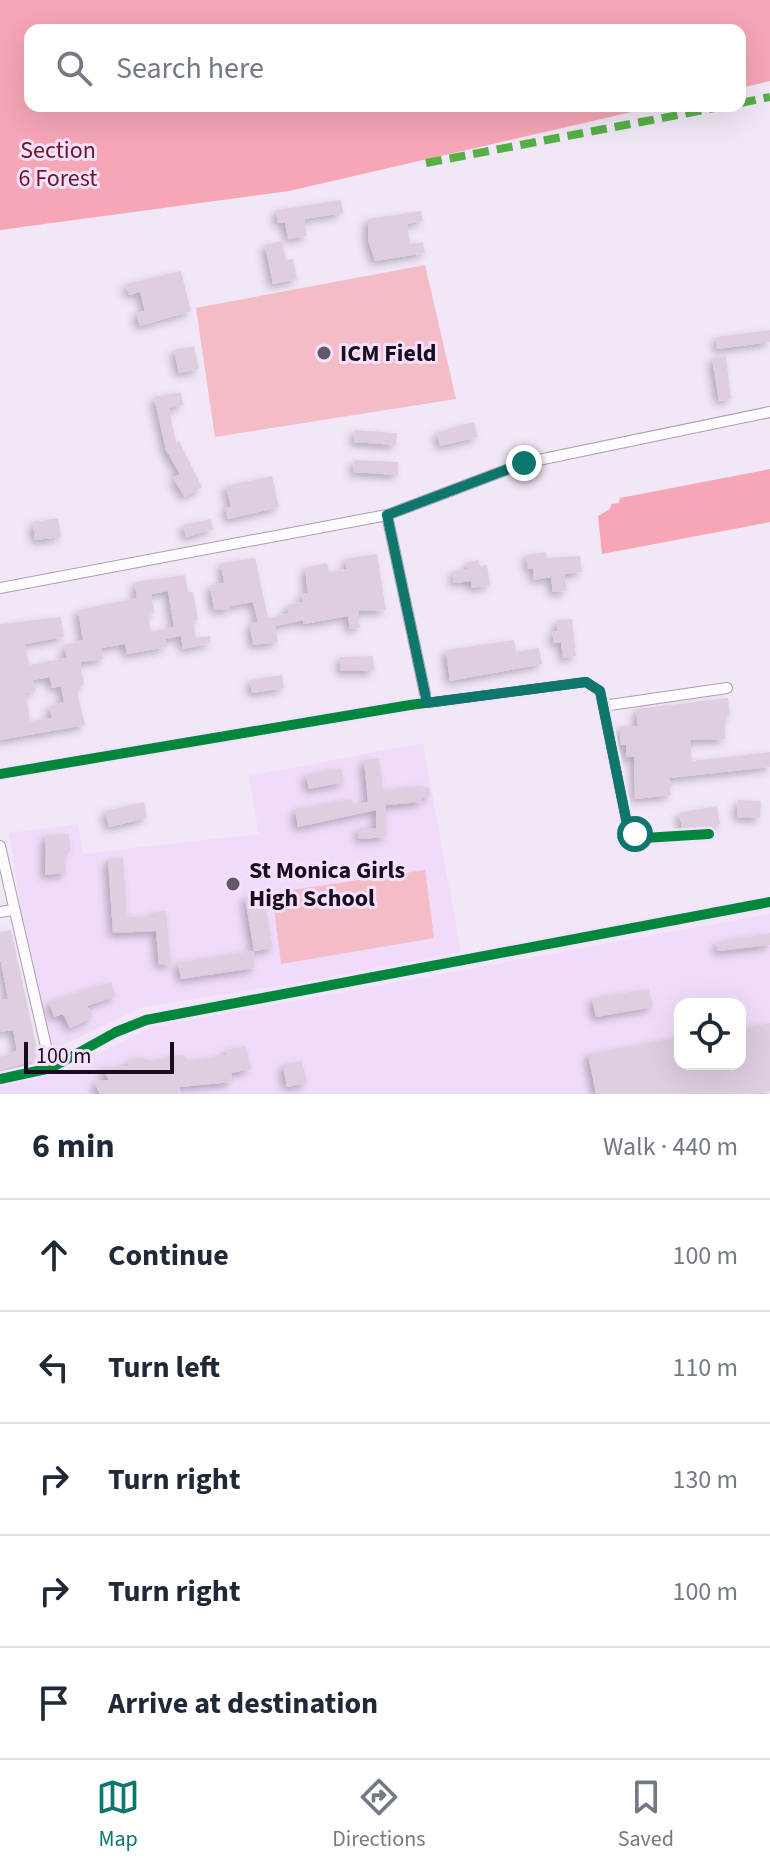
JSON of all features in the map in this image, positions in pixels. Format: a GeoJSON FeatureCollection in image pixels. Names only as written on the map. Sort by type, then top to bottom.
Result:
{"type":"FeatureCollection","features":[{"type":"Feature","properties":{"kind":"street"},"geometry":{"type":"LineString","coordinates":[[0,588],[387,515],[524,463],[770,412]]}},
{"type":"Feature","properties":{"kind":"street"},"geometry":{"type":"LineString","coordinates":[[387,515],[427,703]]}},
{"type":"Feature","properties":{"kind":"street"},"geometry":{"type":"LineString","coordinates":[[0,774],[427,703],[586,682],[600,691],[627,824],[644,838],[709,834]]}},
{"type":"Feature","properties":{"kind":"street"},"geometry":{"type":"LineString","coordinates":[[603,706],[727,688]]}},
{"type":"Feature","properties":{"kind":"street"},"geometry":{"type":"LineString","coordinates":[[0,846],[12,910],[51,1068]]}},
{"type":"Feature","properties":{"kind":"street"},"geometry":{"type":"LineString","coordinates":[[0,1079],[51,1068],[116,1032],[146,1020],[770,902]]}},
{"type":"Feature","properties":{"kind":"street"},"geometry":{"type":"LineString","coordinates":[[0,912],[12,910]]}},
{"type":"Feature","properties":{"kind":"shaded area","name":"ICM Field"},"geometry":{"type":"Polygon","coordinates":[[[425,265],[456,399],[215,437],[196,308],[425,265]]]}},
{"type":"Feature","properties":{"kind":"shaded area","name":"St Monica Girls High School"},"geometry":{"type":"Polygon","coordinates":[[[423,743],[461,952],[303,982],[143,1007],[52,1050],[22,914],[9,833],[78,824],[83,853],[259,834],[249,776],[423,743]]]}},
{"type":"Feature","properties":{"kind":"shaded area"},"geometry":{"type":"Polygon","coordinates":[[[425,870],[434,938],[281,964],[272,893],[425,870]]]}},
{"type":"Feature","properties":{"kind":"shaded area"},"geometry":{"type":"Polygon","coordinates":[[[770,914],[770,1089],[746,1094],[0,1094],[0,1086],[60,1073],[151,1027],[770,914]]]}},
{"type":"Feature","properties":{"kind":"green space","name":"Section 6 Forest"},"geometry":{"type":"Polygon","coordinates":[[[0,0],[770,0],[770,81],[746,87],[746,24],[24,24],[24,112],[632,112],[289,191],[0,230],[0,0]]]}},
{"type":"Feature","properties":{"kind":"green space"},"geometry":{"type":"Polygon","coordinates":[[[770,469],[770,522],[602,554],[598,516],[610,509],[611,504],[619,503],[620,498],[770,469]]]}},
{"type":"Feature","properties":{"kind":"building"},"geometry":{"type":"Polygon","coordinates":[[[341,200],[343,213],[304,219],[307,236],[288,239],[285,222],[278,223],[276,210],[341,200]]]}},
{"type":"Feature","properties":{"kind":"building"},"geometry":{"type":"Polygon","coordinates":[[[421,211],[423,221],[407,224],[410,244],[423,242],[425,253],[375,261],[368,240],[368,219],[421,211]]]}},
{"type":"Feature","properties":{"kind":"building"},"geometry":{"type":"Polygon","coordinates":[[[282,241],[286,260],[293,259],[297,279],[273,284],[265,245],[282,241]]]}},
{"type":"Feature","properties":{"kind":"building"},"geometry":{"type":"Polygon","coordinates":[[[181,271],[191,311],[140,326],[136,313],[145,311],[140,292],[129,295],[126,284],[181,271]]]}},
{"type":"Feature","properties":{"kind":"building"},"geometry":{"type":"Polygon","coordinates":[[[770,330],[770,342],[717,349],[716,337],[770,330]]]}},
{"type":"Feature","properties":{"kind":"building"},"geometry":{"type":"Polygon","coordinates":[[[194,346],[199,369],[179,373],[174,350],[194,346]]]}},
{"type":"Feature","properties":{"kind":"building"},"geometry":{"type":"Polygon","coordinates":[[[726,356],[731,399],[719,401],[712,358],[726,356]]]}},
{"type":"Feature","properties":{"kind":"building"},"geometry":{"type":"Polygon","coordinates":[[[181,392],[183,405],[169,408],[176,443],[179,441],[202,487],[185,497],[173,478],[180,474],[166,450],[154,397],[181,392]]]}},
{"type":"Feature","properties":{"kind":"building"},"geometry":{"type":"Polygon","coordinates":[[[474,422],[478,437],[440,446],[437,432],[474,422]]]}},
{"type":"Feature","properties":{"kind":"building"},"geometry":{"type":"Polygon","coordinates":[[[355,430],[397,433],[396,445],[354,442],[355,430]]]}},
{"type":"Feature","properties":{"kind":"building"},"geometry":{"type":"Polygon","coordinates":[[[354,460],[398,462],[398,475],[353,472],[354,460]]]}},
{"type":"Feature","properties":{"kind":"building"},"geometry":{"type":"Polygon","coordinates":[[[272,476],[279,507],[228,519],[225,508],[231,507],[226,486],[272,476]]]}},
{"type":"Feature","properties":{"kind":"building"},"geometry":{"type":"Polygon","coordinates":[[[58,518],[61,537],[35,540],[33,522],[58,518]]]}},
{"type":"Feature","properties":{"kind":"building"},"geometry":{"type":"Polygon","coordinates":[[[211,519],[213,529],[186,537],[183,525],[211,519]]]}},
{"type":"Feature","properties":{"kind":"building"},"geometry":{"type":"Polygon","coordinates":[[[546,552],[547,558],[580,556],[582,572],[564,574],[567,591],[553,592],[551,577],[534,580],[533,568],[528,569],[526,555],[546,552]]]}},
{"type":"Feature","properties":{"kind":"building"},"geometry":{"type":"Polygon","coordinates":[[[377,554],[386,610],[358,611],[360,628],[350,629],[348,616],[304,624],[303,620],[275,626],[278,642],[253,645],[250,624],[258,622],[253,602],[230,606],[228,610],[214,609],[210,585],[224,583],[221,563],[255,558],[268,618],[289,613],[287,605],[303,602],[301,594],[308,593],[305,568],[327,563],[329,572],[347,569],[345,559],[377,554]]]}},
{"type":"Feature","properties":{"kind":"building"},"geometry":{"type":"Polygon","coordinates":[[[479,560],[480,566],[487,565],[490,585],[472,588],[471,581],[454,583],[453,571],[468,569],[467,562],[479,560]]]}},
{"type":"Feature","properties":{"kind":"building"},"geometry":{"type":"Polygon","coordinates":[[[185,575],[188,592],[193,592],[198,620],[193,621],[196,638],[210,636],[211,643],[183,649],[181,636],[165,639],[167,647],[127,654],[125,644],[101,648],[104,659],[80,662],[84,685],[76,687],[85,725],[0,740],[0,624],[61,617],[64,637],[25,644],[29,665],[67,658],[64,645],[83,640],[78,610],[137,598],[135,582],[185,575]],[[168,591],[151,594],[154,613],[148,614],[151,632],[174,627],[168,591]],[[50,677],[33,680],[36,691],[26,693],[30,721],[52,718],[49,706],[64,702],[61,686],[52,688],[50,677]]]}},
{"type":"Feature","properties":{"kind":"building"},"geometry":{"type":"Polygon","coordinates":[[[572,619],[576,656],[563,658],[561,642],[554,643],[552,631],[558,631],[557,620],[572,619]]]}},
{"type":"Feature","properties":{"kind":"building"},"geometry":{"type":"Polygon","coordinates":[[[514,640],[516,652],[539,648],[542,664],[450,681],[446,650],[514,640]]]}},
{"type":"Feature","properties":{"kind":"building"},"geometry":{"type":"Polygon","coordinates":[[[373,656],[374,671],[341,671],[340,657],[373,656]]]}},
{"type":"Feature","properties":{"kind":"building"},"geometry":{"type":"Polygon","coordinates":[[[282,675],[284,688],[252,693],[250,680],[282,675]]]}},
{"type":"Feature","properties":{"kind":"building"},"geometry":{"type":"Polygon","coordinates":[[[728,698],[730,715],[725,716],[725,739],[690,740],[692,761],[770,752],[770,767],[669,778],[671,795],[635,799],[634,757],[626,757],[626,745],[620,745],[620,726],[638,726],[636,709],[728,698]]]}},
{"type":"Feature","properties":{"kind":"building"},"geometry":{"type":"Polygon","coordinates":[[[379,758],[383,790],[420,786],[429,788],[430,796],[421,798],[422,802],[386,805],[386,837],[358,839],[359,828],[376,828],[376,810],[298,827],[295,809],[352,799],[353,805],[368,802],[364,760],[379,758]]]}},
{"type":"Feature","properties":{"kind":"building"},"geometry":{"type":"Polygon","coordinates":[[[341,768],[344,782],[309,789],[306,775],[341,768]]]}},
{"type":"Feature","properties":{"kind":"building"},"geometry":{"type":"Polygon","coordinates":[[[738,800],[761,801],[760,818],[737,817],[738,800]]]}},
{"type":"Feature","properties":{"kind":"building"},"geometry":{"type":"Polygon","coordinates":[[[144,802],[147,818],[109,827],[105,811],[144,802]]]}},
{"type":"Feature","properties":{"kind":"building"},"geometry":{"type":"Polygon","coordinates":[[[717,806],[720,824],[714,828],[682,828],[679,813],[717,806]]]}},
{"type":"Feature","properties":{"kind":"building"},"geometry":{"type":"Polygon","coordinates":[[[69,834],[70,851],[64,851],[66,873],[45,875],[46,835],[69,834]]]}},
{"type":"Feature","properties":{"kind":"building"},"geometry":{"type":"Polygon","coordinates":[[[123,858],[127,917],[155,916],[154,912],[166,911],[171,964],[159,965],[156,931],[113,933],[108,859],[123,858]]]}},
{"type":"Feature","properties":{"kind":"building"},"geometry":{"type":"Polygon","coordinates":[[[256,895],[258,909],[266,908],[273,948],[254,951],[245,897],[256,895]]]}},
{"type":"Feature","properties":{"kind":"building"},"geometry":{"type":"Polygon","coordinates":[[[11,930],[37,1050],[36,1060],[0,1070],[0,1057],[17,1051],[13,1030],[0,1032],[0,999],[8,999],[0,957],[0,932],[11,930]]]}},
{"type":"Feature","properties":{"kind":"building"},"geometry":{"type":"Polygon","coordinates":[[[770,933],[770,945],[718,951],[716,942],[770,933]]]}},
{"type":"Feature","properties":{"kind":"building"},"geometry":{"type":"Polygon","coordinates":[[[253,951],[255,968],[181,979],[178,962],[253,951]]]}},
{"type":"Feature","properties":{"kind":"building"},"geometry":{"type":"Polygon","coordinates":[[[111,982],[116,996],[87,1006],[93,1017],[70,1028],[63,1014],[54,1017],[49,1002],[111,982]]]}},
{"type":"Feature","properties":{"kind":"building"},"geometry":{"type":"Polygon","coordinates":[[[649,989],[653,1007],[596,1017],[592,998],[649,989]]]}},
{"type":"Feature","properties":{"kind":"building"},"geometry":{"type":"Polygon","coordinates":[[[770,1023],[770,1091],[754,1094],[596,1094],[588,1054],[674,1038],[674,1070],[746,1070],[746,1028],[770,1023]]]}},
{"type":"Feature","properties":{"kind":"building"},"geometry":{"type":"Polygon","coordinates":[[[246,1046],[251,1069],[231,1073],[232,1082],[179,1087],[181,1093],[174,1094],[100,1094],[95,1084],[96,1081],[109,1080],[101,1067],[129,1066],[127,1062],[139,1057],[154,1061],[182,1054],[190,1061],[227,1055],[226,1050],[246,1046]]]}},
{"type":"Feature","properties":{"kind":"building"},"geometry":{"type":"Polygon","coordinates":[[[302,1061],[307,1083],[287,1087],[283,1065],[302,1061]]]}},
{"type":"Feature","properties":{"kind":"marked path"},"geometry":{"type":"LineString","coordinates":[[746,102],[770,97]]}},
{"type":"Feature","properties":{"kind":"marked path"},"geometry":{"type":"LineString","coordinates":[[426,163],[694,112]]}},
{"type":"Feature","properties":{"kind":"cycle path"},"geometry":{"type":"LineString","coordinates":[[0,774],[410,705],[586,682],[600,691],[627,824],[644,838],[709,834]]}},
{"type":"Feature","properties":{"kind":"cycle path"},"geometry":{"type":"LineString","coordinates":[[0,1079],[51,1068],[116,1032],[146,1020],[770,902]]}},
{"type":"Feature","properties":{"kind":"place","name":"ICM Field"},"geometry":{"type":"Point","coordinates":[324,353]}},
{"type":"Feature","properties":{"kind":"place","name":"St Monica Girls High School"},"geometry":{"type":"Point","coordinates":[233,884]}},
{"type":"Feature","properties":{"kind":"route"},"geometry":{"type":"LineString","coordinates":[[524,463],[387,515],[427,703],[586,682],[594,685],[600,691],[627,824],[635,834]]}}]}
